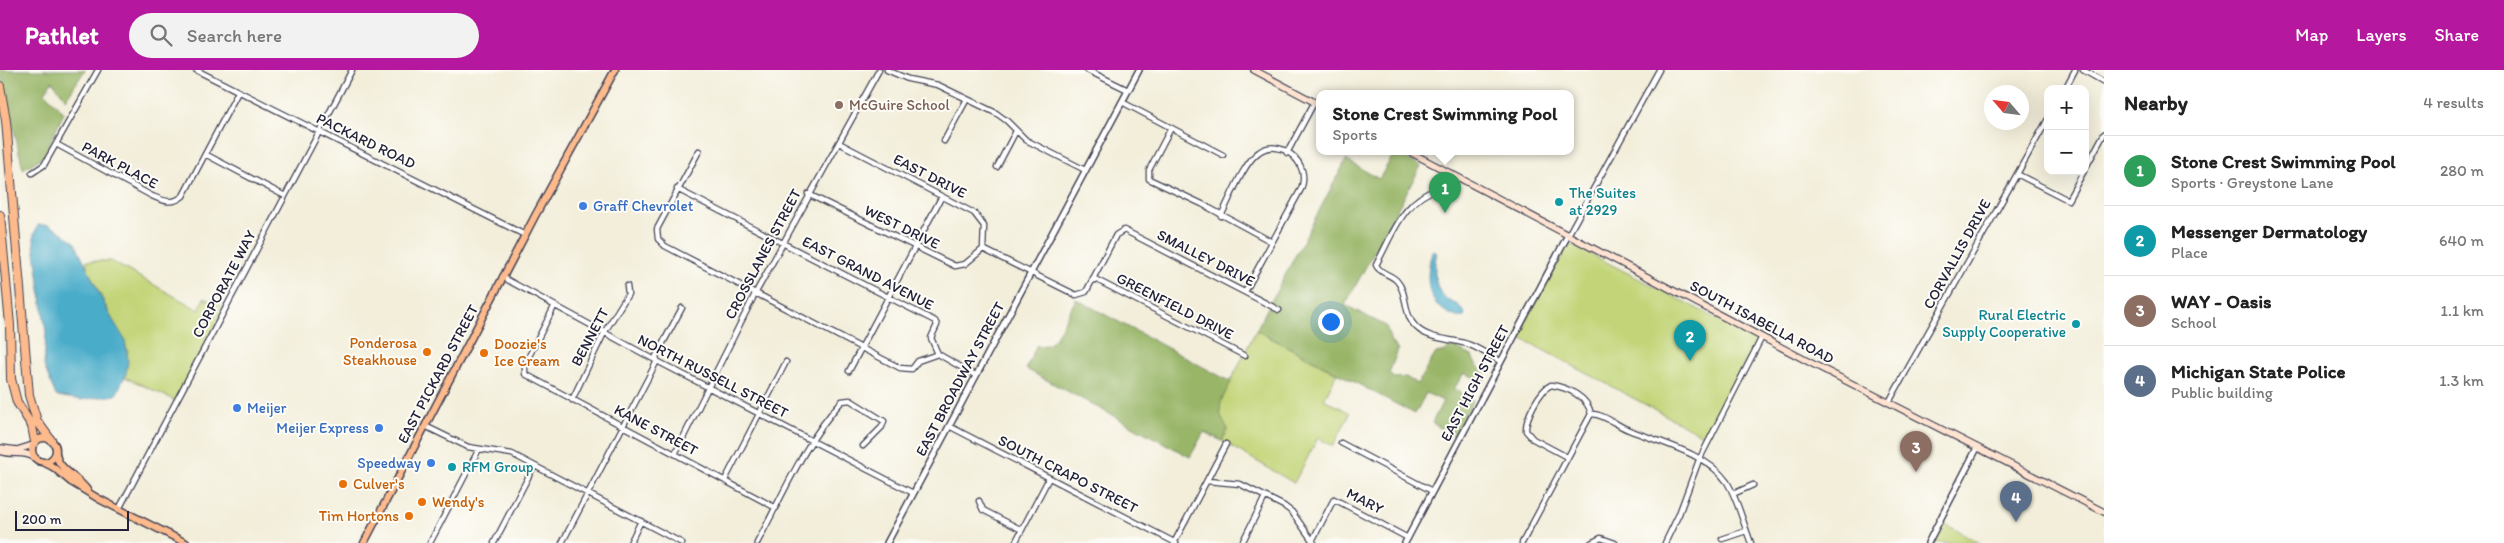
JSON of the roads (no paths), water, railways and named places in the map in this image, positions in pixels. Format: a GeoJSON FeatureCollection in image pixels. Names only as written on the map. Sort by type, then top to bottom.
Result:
{"type":"FeatureCollection","features":[{"type":"Feature","properties":{"kind":"highway"},"geometry":{"type":"LineString","coordinates":[[0,86],[6,121],[29,395],[37,421],[51,440]]}},
{"type":"Feature","properties":{"kind":"highway"},"geometry":{"type":"LineString","coordinates":[[0,215],[10,325],[10,379],[17,402],[32,426],[34,443]]}},
{"type":"Feature","properties":{"kind":"main road","name":"EAST PICKARD STREET"},"geometry":{"type":"LineString","coordinates":[[364,543],[502,277],[615,70]]}},
{"type":"Feature","properties":{"kind":"main road"},"geometry":{"type":"LineString","coordinates":[[1254,70],[1316,103]]}},
{"type":"Feature","properties":{"kind":"main road","name":"SOUTH ISABELLA ROAD"},"geometry":{"type":"LineString","coordinates":[[1416,155],[1762,337],[2104,512]]}},
{"type":"Feature","properties":{"kind":"main road"},"geometry":{"type":"LineString","coordinates":[[0,449],[17,450],[43,438],[51,440],[58,463],[80,481],[87,491]]}},
{"type":"Feature","properties":{"kind":"main road"},"geometry":{"type":"LineString","coordinates":[[34,443],[32,452],[35,458]]}},
{"type":"Feature","properties":{"kind":"main road"},"geometry":{"type":"LineString","coordinates":[[0,449],[12,454],[28,454],[54,467],[71,482],[118,509],[186,543]]}},
{"type":"Feature","properties":{"kind":"main road"},"geometry":{"type":"LineString","coordinates":[[43,462],[51,460],[56,452]]}},
{"type":"Feature","properties":{"kind":"street"},"geometry":{"type":"LineString","coordinates":[[32,173],[44,165],[98,70]]}},
{"type":"Feature","properties":{"kind":"street","name":"PACKARD ROAD"},"geometry":{"type":"LineString","coordinates":[[196,70],[525,235]]}},
{"type":"Feature","properties":{"kind":"street","name":"CORPORATE WAY"},"geometry":{"type":"LineString","coordinates":[[118,509],[352,70]]}},
{"type":"Feature","properties":{"kind":"street","name":"CROSSLANES STREET"},"geometry":{"type":"LineString","coordinates":[[675,454],[755,294],[808,194],[879,70]]}},
{"type":"Feature","properties":{"kind":"street"},"geometry":{"type":"LineString","coordinates":[[887,70],[908,79],[931,82],[967,99],[1002,117],[1026,140],[1085,170]]}},
{"type":"Feature","properties":{"kind":"street"},"geometry":{"type":"LineString","coordinates":[[1087,70],[1128,90]]}},
{"type":"Feature","properties":{"kind":"street","name":"EAST BROADWAY STREET"},"geometry":{"type":"LineString","coordinates":[[887,543],[1139,70]]}},
{"type":"Feature","properties":{"kind":"street"},"geometry":{"type":"LineString","coordinates":[[1568,235],[1659,70]]}},
{"type":"Feature","properties":{"kind":"street"},"geometry":{"type":"LineString","coordinates":[[2067,85],[2075,70]]}},
{"type":"Feature","properties":{"kind":"street"},"geometry":{"type":"LineString","coordinates":[[2083,70],[2104,82]]}},
{"type":"Feature","properties":{"kind":"street"},"geometry":{"type":"LineString","coordinates":[[238,92],[205,154],[285,196]]}},
{"type":"Feature","properties":{"kind":"street"},"geometry":{"type":"LineString","coordinates":[[944,142],[967,99]]}},
{"type":"Feature","properties":{"kind":"street"},"geometry":{"type":"LineString","coordinates":[[1122,102],[1223,155]]}},
{"type":"Feature","properties":{"kind":"street"},"geometry":{"type":"LineString","coordinates":[[1287,153],[1316,106]]}},
{"type":"Feature","properties":{"kind":"street","name":"CORVALLIS DRIVE"},"geometry":{"type":"LineString","coordinates":[[1890,402],[2044,126]]}},
{"type":"Feature","properties":{"kind":"street"},"geometry":{"type":"LineString","coordinates":[[1171,128],[1149,170],[1149,178],[1272,242]]}},
{"type":"Feature","properties":{"kind":"street"},"geometry":{"type":"LineString","coordinates":[[997,167],[1016,131]]}},
{"type":"Feature","properties":{"kind":"street"},"geometry":{"type":"LineString","coordinates":[[2089,162],[2104,134]]}},
{"type":"Feature","properties":{"kind":"street","name":"EAST DRIVE"},"geometry":{"type":"LineString","coordinates":[[838,143],[974,213],[982,220],[985,231],[983,249]]}},
{"type":"Feature","properties":{"kind":"street","name":"PARK PLACE"},"geometry":{"type":"LineString","coordinates":[[56,144],[152,196],[168,202],[175,202],[183,196],[205,154]]}},
{"type":"Feature","properties":{"kind":"street"},"geometry":{"type":"LineString","coordinates":[[1221,216],[1254,156],[1268,147],[1287,153],[1302,165],[1305,177],[1301,189],[1245,292]]}},
{"type":"Feature","properties":{"kind":"street"},"geometry":{"type":"LineString","coordinates":[[699,151],[657,229],[658,240],[665,246],[904,370],[912,369],[918,361],[926,356],[938,354],[975,375]]}},
{"type":"Feature","properties":{"kind":"street"},"geometry":{"type":"LineString","coordinates":[[1451,173],[1443,187],[1427,191],[1407,208],[1376,265],[1381,271],[1396,280],[1402,288],[1410,318],[1416,327],[1443,340],[1468,344],[1500,362]]}},
{"type":"Feature","properties":{"kind":"street"},"geometry":{"type":"LineString","coordinates":[[2017,174],[2068,200],[2082,175]]}},
{"type":"Feature","properties":{"kind":"street","name":"EAST GRAND AVENUE"},"geometry":{"type":"LineString","coordinates":[[677,189],[935,321],[937,324],[931,338],[938,354]]}},
{"type":"Feature","properties":{"kind":"street","name":"WEST DRIVE"},"geometry":{"type":"LineString","coordinates":[[808,194],[955,266],[965,264],[983,249]]}},
{"type":"Feature","properties":{"kind":"street"},"geometry":{"type":"LineString","coordinates":[[849,371],[942,196]]}},
{"type":"Feature","properties":{"kind":"street","name":"SMALLEY DRIVE"},"geometry":{"type":"LineString","coordinates":[[1093,278],[1116,235],[1121,231],[1128,232],[1279,310]]}},
{"type":"Feature","properties":{"kind":"street","name":"EAST HIGH STREET"},"geometry":{"type":"LineString","coordinates":[[1406,540],[1568,235]]}},
{"type":"Feature","properties":{"kind":"street"},"geometry":{"type":"LineString","coordinates":[[983,249],[1076,295],[1083,294],[1093,278]]}},
{"type":"Feature","properties":{"kind":"street","name":"NORTH RUSSELL STREET"},"geometry":{"type":"LineString","coordinates":[[502,277],[657,362],[913,493]]}},
{"type":"Feature","properties":{"kind":"street","name":"GREENFIELD DRIVE"},"geometry":{"type":"LineString","coordinates":[[1093,278],[1245,356]]}},
{"type":"Feature","properties":{"kind":"street","name":"BENNETT"},"geometry":{"type":"LineString","coordinates":[[572,400],[604,333],[628,294],[627,286]]}},
{"type":"Feature","properties":{"kind":"street","name":"KANE STREET"},"geometry":{"type":"LineString","coordinates":[[554,307],[525,364],[525,374],[776,508]]}},
{"type":"Feature","properties":{"kind":"street"},"geometry":{"type":"LineString","coordinates":[[562,543],[624,427],[657,362],[656,356],[682,308]]}},
{"type":"Feature","properties":{"kind":"street"},"geometry":{"type":"LineString","coordinates":[[1665,543],[1683,504],[1699,460],[1762,337]]}},
{"type":"Feature","properties":{"kind":"street"},"geometry":{"type":"LineString","coordinates":[[725,480],[786,362]]}},
{"type":"Feature","properties":{"kind":"street"},"geometry":{"type":"LineString","coordinates":[[1567,457],[1533,439],[1526,431],[1527,420],[1543,391],[1551,385],[1566,389],[1585,401],[1591,414]]}},
{"type":"Feature","properties":{"kind":"street"},"geometry":{"type":"LineString","coordinates":[[757,543],[812,441],[831,413],[842,401],[850,400],[884,422],[882,427],[863,446]]}},
{"type":"Feature","properties":{"kind":"street"},"geometry":{"type":"LineString","coordinates":[[1591,414],[1663,442],[1717,471],[1733,494],[1751,543]]}},
{"type":"Feature","properties":{"kind":"street"},"geometry":{"type":"LineString","coordinates":[[1522,543],[1591,414]]}},
{"type":"Feature","properties":{"kind":"street"},"geometry":{"type":"LineString","coordinates":[[425,426],[459,444],[479,449],[504,451],[682,543]]}},
{"type":"Feature","properties":{"kind":"street","name":"SOUTH CRAPO STREET"},"geometry":{"type":"LineString","coordinates":[[948,426],[1175,543]]}},
{"type":"Feature","properties":{"kind":"street"},"geometry":{"type":"LineString","coordinates":[[1341,443],[1432,491]]}},
{"type":"Feature","properties":{"kind":"street"},"geometry":{"type":"LineString","coordinates":[[1175,543],[1226,444]]}},
{"type":"Feature","properties":{"kind":"street"},"geometry":{"type":"LineString","coordinates":[[1928,543],[1977,448]]}},
{"type":"Feature","properties":{"kind":"street"},"geometry":{"type":"LineString","coordinates":[[430,543],[479,449]]}},
{"type":"Feature","properties":{"kind":"street"},"geometry":{"type":"LineString","coordinates":[[494,543],[534,466]]}},
{"type":"Feature","properties":{"kind":"street"},"geometry":{"type":"LineString","coordinates":[[1015,543],[1049,478]]}},
{"type":"Feature","properties":{"kind":"street"},"geometry":{"type":"LineString","coordinates":[[1207,481],[1240,484],[1292,512],[1312,542]]}},
{"type":"Feature","properties":{"kind":"street"},"geometry":{"type":"LineString","coordinates":[[1733,494],[1753,485]]}},
{"type":"Feature","properties":{"kind":"street"},"geometry":{"type":"LineString","coordinates":[[1242,543],[1265,498]]}},
{"type":"Feature","properties":{"kind":"street","name":"MARY"},"geometry":{"type":"LineString","coordinates":[[1312,542],[1334,499],[1406,540]]}},
{"type":"Feature","properties":{"kind":"street"},"geometry":{"type":"LineString","coordinates":[[979,501],[983,510],[1022,530]]}},
{"type":"Feature","properties":{"kind":"street"},"geometry":{"type":"LineString","coordinates":[[630,543],[641,521]]}},
{"type":"Feature","properties":{"kind":"street"},"geometry":{"type":"LineString","coordinates":[[1722,539],[1746,531]]}},
{"type":"Feature","properties":{"kind":"street"},"geometry":{"type":"LineString","coordinates":[[1592,543],[1598,538],[1615,543]]}},
{"type":"Feature","properties":{"kind":"water"},"geometry":{"type":"Polygon","coordinates":[[[38,225],[48,225],[75,242],[108,312],[125,340],[128,362],[126,374],[116,395],[81,400],[56,396],[44,366],[46,333],[34,245],[34,234],[38,225]]]}},
{"type":"Feature","properties":{"kind":"water"},"geometry":{"type":"Polygon","coordinates":[[[1434,250],[1437,253],[1435,272],[1437,286],[1444,297],[1462,309],[1465,314],[1463,317],[1453,316],[1440,308],[1431,294],[1428,278],[1432,251],[1434,250]]]}},
{"type":"Feature","properties":{"kind":"place","name":"McGuire School"},"geometry":{"type":"Point","coordinates":[839,105]}},
{"type":"Feature","properties":{"kind":"place","name":"The Suites at 2929"},"geometry":{"type":"Point","coordinates":[1559,202]}},
{"type":"Feature","properties":{"kind":"place","name":"Graff Chevrolet"},"geometry":{"type":"Point","coordinates":[583,206]}},
{"type":"Feature","properties":{"kind":"place","name":"Stone Crest Swimming Pool"},"geometry":{"type":"Point","coordinates":[1445,213]}},
{"type":"Feature","properties":{"kind":"place","name":"Rural Electric Supply Cooperative"},"geometry":{"type":"Point","coordinates":[2076,324]}},
{"type":"Feature","properties":{"kind":"place","name":"Ponderosa Steakhouse"},"geometry":{"type":"Point","coordinates":[427,352]}},
{"type":"Feature","properties":{"kind":"place","name":"Doozie's Ice Cream"},"geometry":{"type":"Point","coordinates":[484,353]}},
{"type":"Feature","properties":{"kind":"place","name":"Messenger Dermatology"},"geometry":{"type":"Point","coordinates":[1690,361]}},
{"type":"Feature","properties":{"kind":"place","name":"Meijer"},"geometry":{"type":"Point","coordinates":[237,408]}},
{"type":"Feature","properties":{"kind":"place","name":"Meijer Express"},"geometry":{"type":"Point","coordinates":[379,428]}},
{"type":"Feature","properties":{"kind":"place","name":"Speedway"},"geometry":{"type":"Point","coordinates":[431,463]}},
{"type":"Feature","properties":{"kind":"place","name":"RFM Group"},"geometry":{"type":"Point","coordinates":[452,467]}},
{"type":"Feature","properties":{"kind":"place","name":"WAY - Oasis"},"geometry":{"type":"Point","coordinates":[1916,472]}},
{"type":"Feature","properties":{"kind":"place","name":"Culver's"},"geometry":{"type":"Point","coordinates":[343,484]}},
{"type":"Feature","properties":{"kind":"place","name":"Wendy's"},"geometry":{"type":"Point","coordinates":[422,502]}},
{"type":"Feature","properties":{"kind":"place","name":"Tim Hortons"},"geometry":{"type":"Point","coordinates":[409,516]}},
{"type":"Feature","properties":{"kind":"place","name":"Michigan State Police"},"geometry":{"type":"Point","coordinates":[2016,522]}}]}
